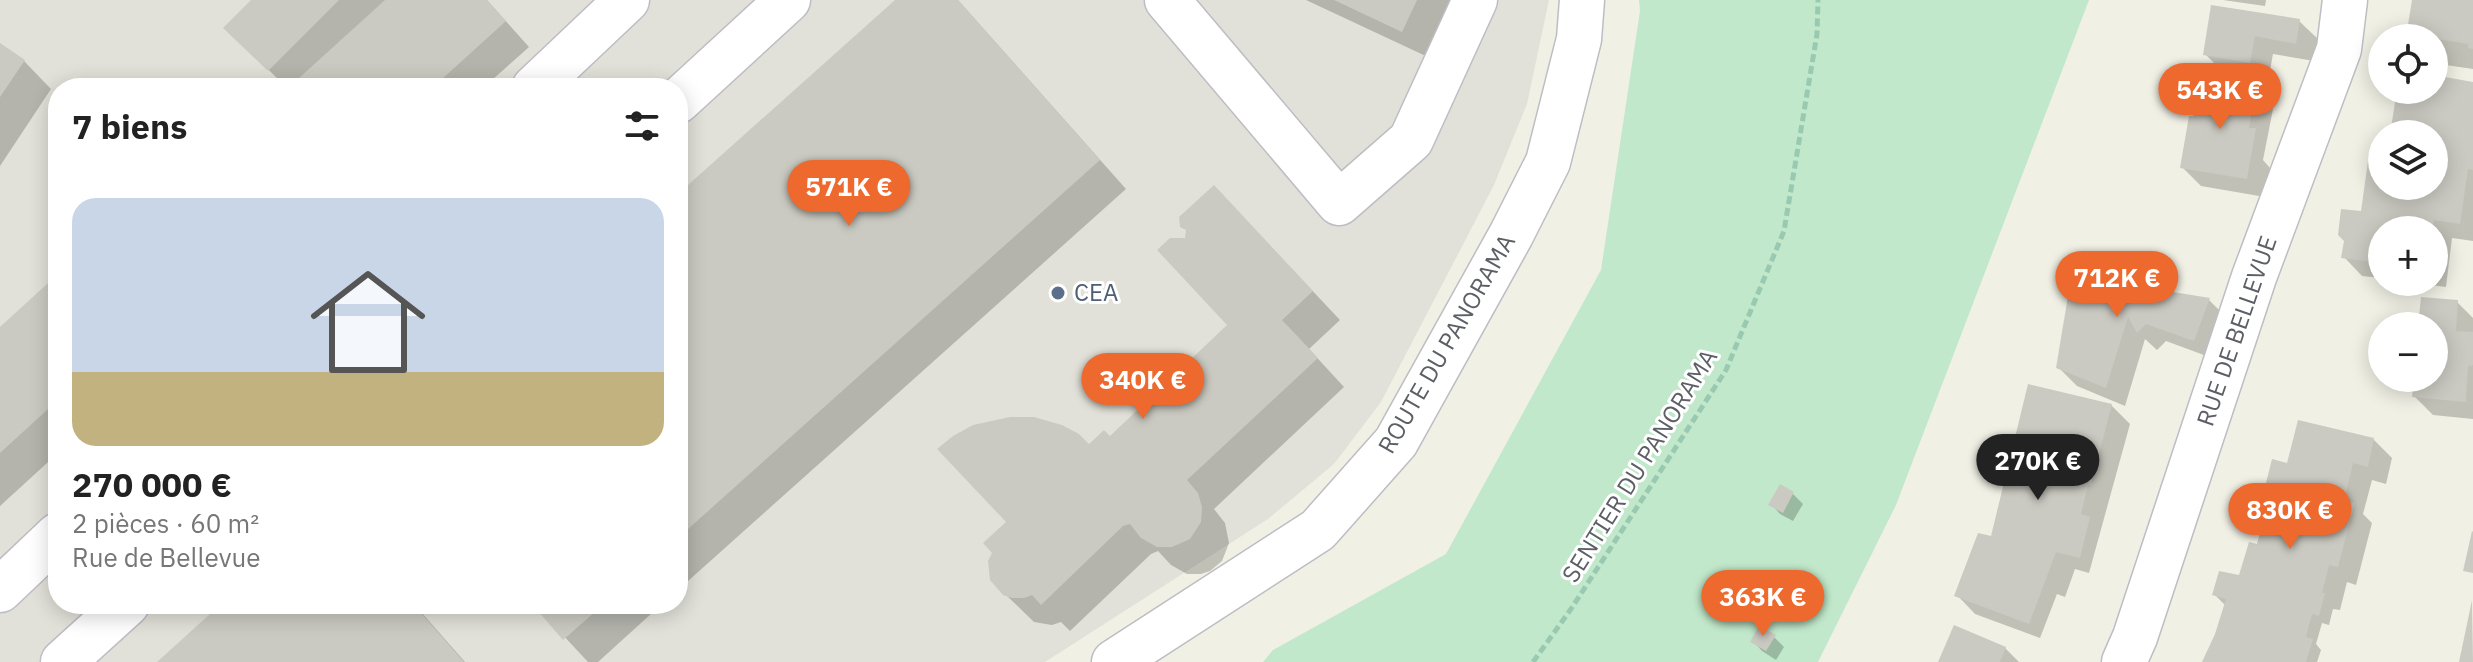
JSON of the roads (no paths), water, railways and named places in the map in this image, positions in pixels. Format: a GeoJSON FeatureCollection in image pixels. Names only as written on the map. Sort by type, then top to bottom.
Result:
{"type":"FeatureCollection","features":[{"type":"Feature","properties":{"kind":"street"},"geometry":{"type":"LineString","coordinates":[[545,78],[627,0]]}},
{"type":"Feature","properties":{"kind":"street"},"geometry":{"type":"LineString","coordinates":[[688,92],[788,0]]}},
{"type":"Feature","properties":{"kind":"street"},"geometry":{"type":"LineString","coordinates":[[1167,0],[1339,203],[1411,140],[1475,0]]}},
{"type":"Feature","properties":{"kind":"street","name":"ROUTE DU PANORAMA"},"geometry":{"type":"LineString","coordinates":[[1114,662],[1318,530],[1396,442],[1548,162],[1579,39],[1582,0]]}},
{"type":"Feature","properties":{"kind":"street","name":"RUE DE BELLEVUE"},"geometry":{"type":"LineString","coordinates":[[2124,662],[2135,637],[2254,277],[2339,49],[2345,0]]}},
{"type":"Feature","properties":{"kind":"street"},"geometry":{"type":"LineString","coordinates":[[0,590],[48,544]]}},
{"type":"Feature","properties":{"kind":"street"},"geometry":{"type":"LineString","coordinates":[[63,662],[116,614]]}},
{"type":"Feature","properties":{"kind":"place","name":"CEA"},"geometry":{"type":"Point","coordinates":[1058,293]}}]}
